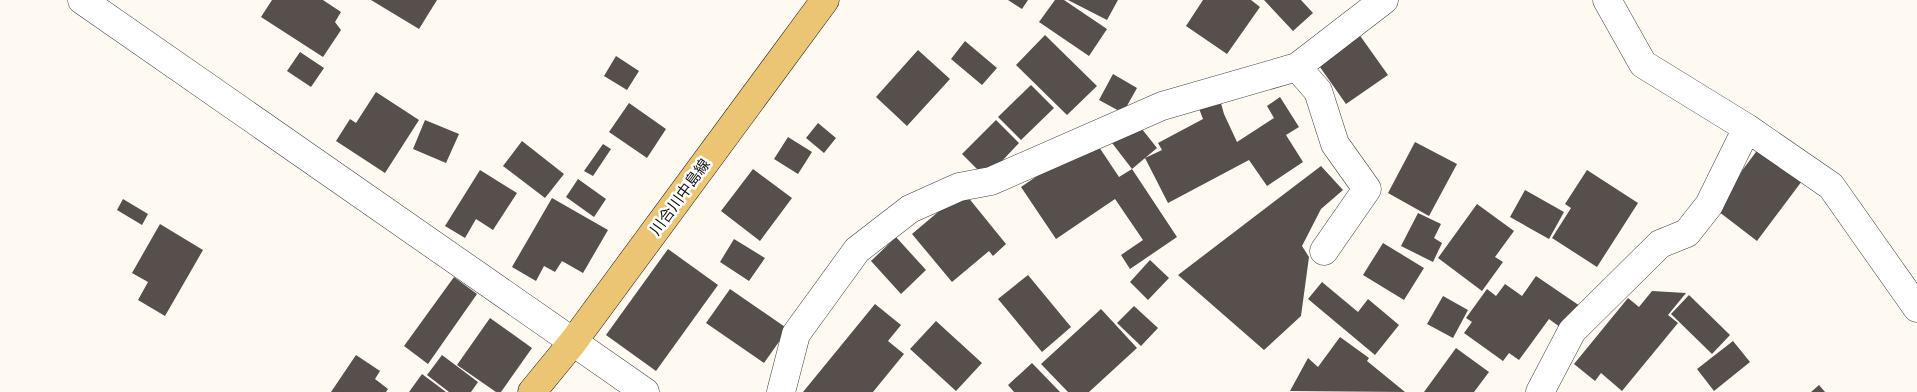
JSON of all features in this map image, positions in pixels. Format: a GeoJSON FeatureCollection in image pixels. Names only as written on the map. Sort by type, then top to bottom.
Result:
{"type":"FeatureCollection","features":[{"type":"Feature","properties":{"kind":"main road","name":"川合川中島線"},"geometry":{"type":"LineString","coordinates":[[532,392],[573,342],[825,0]]}},
{"type":"Feature","properties":{"kind":"street"},"geometry":{"type":"LineString","coordinates":[[82,0],[645,392]]}},
{"type":"Feature","properties":{"kind":"street"},"geometry":{"type":"LineString","coordinates":[[781,392],[796,334],[857,250],[910,209],[959,187],[991,181],[1162,106],[1297,67],[1384,0]]}},
{"type":"Feature","properties":{"kind":"street"},"geometry":{"type":"LineString","coordinates":[[1606,0],[1643,64],[1747,128],[1831,186],[1917,308]]}},
{"type":"Feature","properties":{"kind":"street"},"geometry":{"type":"LineString","coordinates":[[1297,67],[1318,91],[1335,144],[1367,189],[1324,251]]}},
{"type":"Feature","properties":{"kind":"street"},"geometry":{"type":"LineString","coordinates":[[1540,392],[1572,332],[1660,244],[1687,233],[1709,206],[1747,128]]}},
{"type":"Feature","properties":{"kind":"building"},"geometry":{"type":"Polygon","coordinates":[[[272,0],[323,0],[341,12],[335,22],[341,30],[323,57],[261,17],[272,0]]]}},
{"type":"Feature","properties":{"kind":"building"},"geometry":{"type":"Polygon","coordinates":[[[371,0],[437,0],[419,29],[371,0]]]}},
{"type":"Feature","properties":{"kind":"building"},"geometry":{"type":"Polygon","coordinates":[[[1008,0],[1028,0],[1022,9],[1008,0]]]}},
{"type":"Feature","properties":{"kind":"building"},"geometry":{"type":"Polygon","coordinates":[[[1055,0],[1064,0],[1107,29],[1089,56],[1039,22],[1055,0]]]}},
{"type":"Feature","properties":{"kind":"building"},"geometry":{"type":"Polygon","coordinates":[[[1068,0],[1118,0],[1107,20],[1068,0]]]}},
{"type":"Feature","properties":{"kind":"building"},"geometry":{"type":"Polygon","coordinates":[[[1203,0],[1251,0],[1260,7],[1227,54],[1186,26],[1203,0]]]}},
{"type":"Feature","properties":{"kind":"building"},"geometry":{"type":"Polygon","coordinates":[[[1264,0],[1301,0],[1313,13],[1293,31],[1264,0]]]}},
{"type":"Feature","properties":{"kind":"building"},"geometry":{"type":"Polygon","coordinates":[[[1356,30],[1388,75],[1346,104],[1315,60],[1356,30]]]}},
{"type":"Feature","properties":{"kind":"building"},"geometry":{"type":"Polygon","coordinates":[[[1045,35],[1097,86],[1067,115],[1016,65],[1045,35]]]}},
{"type":"Feature","properties":{"kind":"building"},"geometry":{"type":"Polygon","coordinates":[[[965,41],[997,68],[982,85],[951,59],[965,41]]]}},
{"type":"Feature","properties":{"kind":"building"},"geometry":{"type":"Polygon","coordinates":[[[918,50],[950,79],[907,126],[876,97],[918,50]]]}},
{"type":"Feature","properties":{"kind":"building"},"geometry":{"type":"Polygon","coordinates":[[[300,52],[324,68],[311,87],[287,71],[300,52]]]}},
{"type":"Feature","properties":{"kind":"building"},"geometry":{"type":"Polygon","coordinates":[[[616,56],[639,71],[627,90],[604,76],[616,56]]]}},
{"type":"Feature","properties":{"kind":"building"},"geometry":{"type":"Polygon","coordinates":[[[1113,74],[1137,88],[1123,113],[1099,100],[1113,74]]]}},
{"type":"Feature","properties":{"kind":"building"},"geometry":{"type":"Polygon","coordinates":[[[1031,85],[1054,108],[1021,140],[998,117],[1031,85]]]}},
{"type":"Feature","properties":{"kind":"building"},"geometry":{"type":"Polygon","coordinates":[[[376,92],[419,120],[385,173],[336,141],[350,119],[356,123],[376,92]]]}},
{"type":"Feature","properties":{"kind":"building"},"geometry":{"type":"Polygon","coordinates":[[[1219,96],[1224,114],[1237,142],[1274,118],[1267,106],[1280,97],[1299,127],[1286,135],[1303,162],[1267,186],[1249,160],[1168,203],[1145,158],[1162,150],[1158,143],[1203,119],[1198,106],[1219,96]]]}},
{"type":"Feature","properties":{"kind":"building"},"geometry":{"type":"Polygon","coordinates":[[[629,103],[666,129],[647,158],[609,132],[629,103]]]}},
{"type":"Feature","properties":{"kind":"building"},"geometry":{"type":"Polygon","coordinates":[[[1134,119],[1157,148],[1132,169],[1109,139],[1134,119]]]}},
{"type":"Feature","properties":{"kind":"building"},"geometry":{"type":"Polygon","coordinates":[[[425,120],[459,134],[446,163],[413,149],[425,120]]]}},
{"type":"Feature","properties":{"kind":"building"},"geometry":{"type":"Polygon","coordinates":[[[996,120],[1019,143],[986,178],[962,154],[996,120]]]}},
{"type":"Feature","properties":{"kind":"building"},"geometry":{"type":"Polygon","coordinates":[[[818,123],[836,138],[824,153],[806,138],[818,123]]]}},
{"type":"Feature","properties":{"kind":"building"},"geometry":{"type":"Polygon","coordinates":[[[788,137],[812,152],[798,174],[774,159],[788,137]]]}},
{"type":"Feature","properties":{"kind":"building"},"geometry":{"type":"Polygon","coordinates":[[[1093,138],[1119,177],[1132,169],[1177,237],[1130,269],[1121,255],[1143,240],[1115,199],[1056,239],[1021,187],[1093,138]]]}},
{"type":"Feature","properties":{"kind":"building"},"geometry":{"type":"Polygon","coordinates":[[[522,141],[564,174],[545,198],[503,166],[522,141]]]}},
{"type":"Feature","properties":{"kind":"building"},"geometry":{"type":"Polygon","coordinates":[[[1415,142],[1457,164],[1429,216],[1388,193],[1415,142]]]}},
{"type":"Feature","properties":{"kind":"building"},"geometry":{"type":"Polygon","coordinates":[[[603,144],[611,149],[593,176],[584,171],[603,144]]]}},
{"type":"Feature","properties":{"kind":"building"},"geometry":{"type":"Polygon","coordinates":[[[1759,148],[1802,181],[1757,241],[1714,208],[1759,148]]]}},
{"type":"Feature","properties":{"kind":"building"},"geometry":{"type":"Polygon","coordinates":[[[1321,166],[1343,190],[1321,209],[1302,246],[1309,257],[1301,316],[1264,350],[1178,275],[1321,166]]]}},
{"type":"Feature","properties":{"kind":"building"},"geometry":{"type":"Polygon","coordinates":[[[753,169],[792,198],[760,241],[721,211],[753,169]]]}},
{"type":"Feature","properties":{"kind":"building"},"geometry":{"type":"Polygon","coordinates":[[[480,170],[517,193],[493,230],[476,219],[465,238],[445,226],[480,170]]]}},
{"type":"Feature","properties":{"kind":"building"},"geometry":{"type":"Polygon","coordinates":[[[1587,170],[1638,203],[1597,267],[1552,238],[1571,208],[1565,204],[1587,170]]]}},
{"type":"Feature","properties":{"kind":"building"},"geometry":{"type":"Polygon","coordinates":[[[578,179],[606,199],[594,217],[566,197],[578,179]]]}},
{"type":"Feature","properties":{"kind":"building"},"geometry":{"type":"Polygon","coordinates":[[[1525,190],[1564,212],[1549,239],[1510,217],[1525,190]]]}},
{"type":"Feature","properties":{"kind":"building"},"geometry":{"type":"Polygon","coordinates":[[[963,191],[1006,244],[993,256],[989,251],[952,282],[912,234],[963,191]]]}},
{"type":"Feature","properties":{"kind":"building"},"geometry":{"type":"Polygon","coordinates":[[[552,198],[608,230],[583,273],[562,261],[555,272],[544,266],[536,281],[512,267],[552,198]]]}},
{"type":"Feature","properties":{"kind":"building"},"geometry":{"type":"Polygon","coordinates":[[[123,199],[148,214],[142,225],[117,210],[123,199]]]}},
{"type":"Feature","properties":{"kind":"building"},"geometry":{"type":"Polygon","coordinates":[[[1477,204],[1514,231],[1495,257],[1503,262],[1482,291],[1438,258],[1477,204]]]}},
{"type":"Feature","properties":{"kind":"building"},"geometry":{"type":"Polygon","coordinates":[[[1418,213],[1441,224],[1434,238],[1442,243],[1433,262],[1401,246],[1418,213]]]}},
{"type":"Feature","properties":{"kind":"building"},"geometry":{"type":"Polygon","coordinates":[[[160,224],[203,250],[165,316],[138,300],[148,282],[132,273],[160,224]]]}},
{"type":"Feature","properties":{"kind":"building"},"geometry":{"type":"Polygon","coordinates":[[[896,237],[926,270],[901,294],[871,261],[896,237]]]}},
{"type":"Feature","properties":{"kind":"building"},"geometry":{"type":"Polygon","coordinates":[[[734,239],[765,258],[749,281],[720,262],[734,239]]]}},
{"type":"Feature","properties":{"kind":"building"},"geometry":{"type":"Polygon","coordinates":[[[1383,243],[1424,268],[1404,300],[1363,275],[1383,243]]]}},
{"type":"Feature","properties":{"kind":"building"},"geometry":{"type":"Polygon","coordinates":[[[668,249],[718,285],[656,371],[606,335],[668,249]]]}},
{"type":"Feature","properties":{"kind":"building"},"geometry":{"type":"Polygon","coordinates":[[[1150,260],[1169,278],[1148,300],[1130,282],[1150,260]]]}},
{"type":"Feature","properties":{"kind":"building"},"geometry":{"type":"Polygon","coordinates":[[[1028,275],[1071,327],[1042,352],[998,299],[1028,275]]]}},
{"type":"Feature","properties":{"kind":"building"},"geometry":{"type":"Polygon","coordinates":[[[1536,276],[1580,306],[1564,330],[1549,319],[1519,360],[1509,353],[1503,361],[1464,333],[1472,322],[1466,318],[1487,289],[1496,296],[1505,284],[1522,296],[1536,276]]]}},
{"type":"Feature","properties":{"kind":"building"},"geometry":{"type":"Polygon","coordinates":[[[454,277],[477,294],[428,364],[404,346],[454,277]]]}},
{"type":"Feature","properties":{"kind":"building"},"geometry":{"type":"Polygon","coordinates":[[[1322,282],[1358,312],[1368,299],[1399,325],[1375,355],[1308,299],[1322,282]]]}},
{"type":"Feature","properties":{"kind":"building"},"geometry":{"type":"Polygon","coordinates":[[[730,289],[788,329],[764,363],[706,323],[730,289]]]}},
{"type":"Feature","properties":{"kind":"building"},"geometry":{"type":"Polygon","coordinates":[[[1652,291],[1686,293],[1668,315],[1678,323],[1622,391],[1601,373],[1595,381],[1574,364],[1628,298],[1639,307],[1652,291]]]}},
{"type":"Feature","properties":{"kind":"building"},"geometry":{"type":"Polygon","coordinates":[[[1689,295],[1730,335],[1712,354],[1671,314],[1689,295]]]}},
{"type":"Feature","properties":{"kind":"building"},"geometry":{"type":"Polygon","coordinates":[[[1443,296],[1468,310],[1453,338],[1427,324],[1443,296]]]}},
{"type":"Feature","properties":{"kind":"building"},"geometry":{"type":"Polygon","coordinates":[[[875,304],[901,325],[888,341],[904,354],[873,392],[803,392],[875,304]]]}},
{"type":"Feature","properties":{"kind":"building"},"geometry":{"type":"Polygon","coordinates":[[[1134,306],[1158,328],[1141,346],[1117,323],[1134,306]]]}},
{"type":"Feature","properties":{"kind":"building"},"geometry":{"type":"Polygon","coordinates":[[[1101,309],[1137,348],[1089,392],[1068,392],[1041,364],[1101,309]]]}},
{"type":"Feature","properties":{"kind":"building"},"geometry":{"type":"Polygon","coordinates":[[[490,318],[532,348],[501,392],[496,392],[457,365],[490,318]]]}},
{"type":"Feature","properties":{"kind":"building"},"geometry":{"type":"Polygon","coordinates":[[[936,321],[982,363],[956,391],[910,349],[936,321]]]}},
{"type":"Feature","properties":{"kind":"building"},"geometry":{"type":"Polygon","coordinates":[[[1340,337],[1369,358],[1367,361],[1405,392],[1290,391],[1308,358],[1318,367],[1340,337]]]}},
{"type":"Feature","properties":{"kind":"building"},"geometry":{"type":"Polygon","coordinates":[[[1733,341],[1750,362],[1714,391],[1697,369],[1733,341]]]}},
{"type":"Feature","properties":{"kind":"building"},"geometry":{"type":"Polygon","coordinates":[[[1456,348],[1489,372],[1474,392],[1424,392],[1456,348]]]}},
{"type":"Feature","properties":{"kind":"building"},"geometry":{"type":"Polygon","coordinates":[[[356,355],[380,371],[375,379],[388,389],[386,392],[331,392],[356,355]]]}},
{"type":"Feature","properties":{"kind":"building"},"geometry":{"type":"Polygon","coordinates":[[[442,355],[478,382],[471,392],[449,392],[427,375],[442,355]]]}},
{"type":"Feature","properties":{"kind":"building"},"geometry":{"type":"Polygon","coordinates":[[[1032,363],[1060,392],[1014,392],[1008,385],[1032,363]]]}},
{"type":"Feature","properties":{"kind":"building"},"geometry":{"type":"Polygon","coordinates":[[[422,374],[446,392],[409,392],[422,374]]]}},
{"type":"Feature","properties":{"kind":"building"},"geometry":{"type":"Polygon","coordinates":[[[1819,385],[1825,392],[1811,392],[1819,385]]]}}]}
